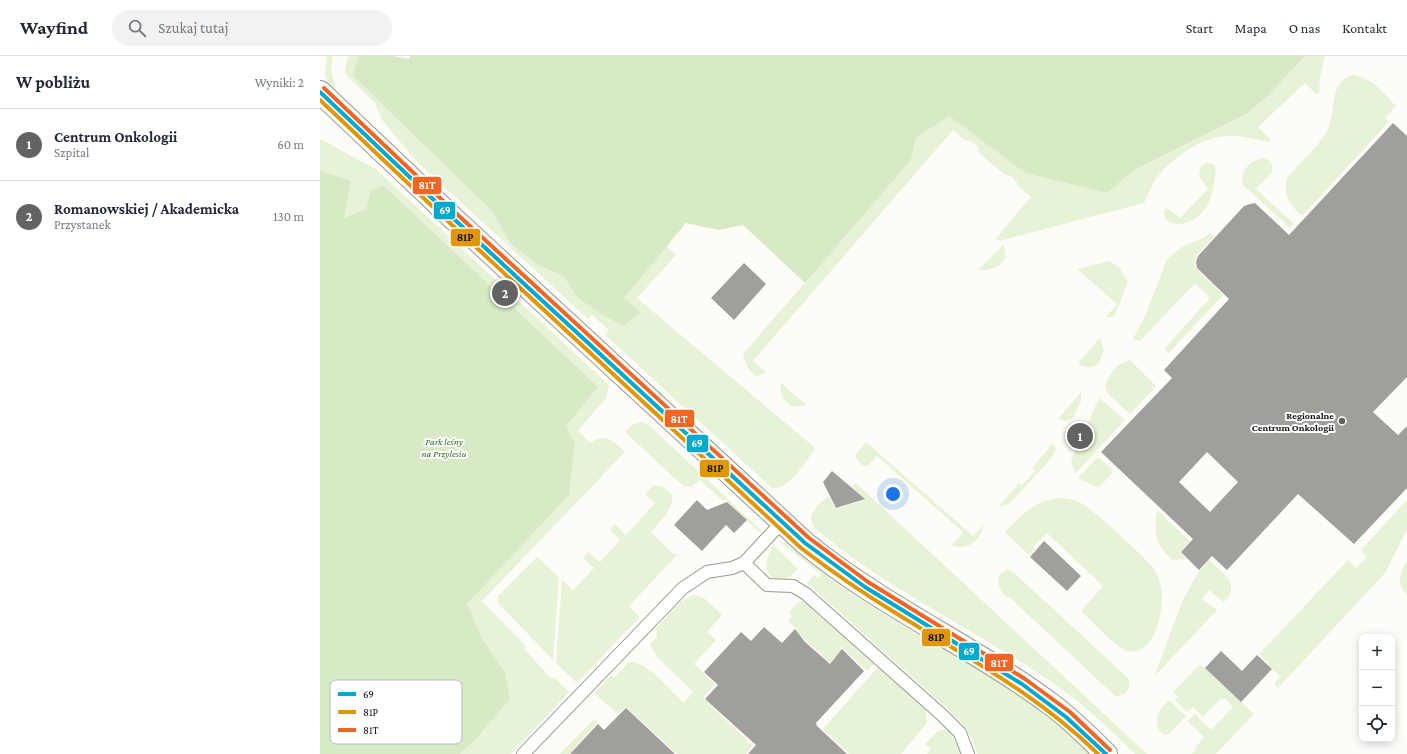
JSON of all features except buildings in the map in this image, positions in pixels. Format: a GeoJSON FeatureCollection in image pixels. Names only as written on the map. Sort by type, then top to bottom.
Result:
{"type":"FeatureCollection","features":[{"type":"Feature","properties":{"kind":"street"},"geometry":{"type":"LineString","coordinates":[[320,92],[392,162],[805,543],[850,579],[982,658],[1052,705],[1076,724],[1106,754]]}},
{"type":"Feature","properties":{"kind":"lane"},"geometry":{"type":"LineString","coordinates":[[523,754],[683,588],[708,572],[732,568],[744,563],[782,522]]}},
{"type":"Feature","properties":{"kind":"lane"},"geometry":{"type":"LineString","coordinates":[[744,563],[767,585],[793,586],[806,594],[942,714],[960,733],[968,754]]}},
{"type":"Feature","properties":{"kind":"green space"},"geometry":{"type":"Polygon","coordinates":[[[327,56],[333,56],[331,69],[335,85],[332,91],[325,74],[327,56]]]}},
{"type":"Feature","properties":{"kind":"green space"},"geometry":{"type":"Polygon","coordinates":[[[348,56],[358,56],[354,76],[492,211],[510,243],[536,264],[564,277],[577,297],[596,311],[624,326],[624,298],[666,246],[676,255],[637,298],[814,447],[815,449],[796,474],[784,485],[778,488],[772,488],[605,335],[609,330],[592,315],[588,319],[416,161],[382,120],[375,103],[346,75],[345,70],[348,56]]]}},
{"type":"Feature","properties":{"kind":"green space"},"geometry":{"type":"Polygon","coordinates":[[[358,56],[392,56],[410,59],[410,56],[1305,56],[1267,97],[1246,114],[1134,170],[1107,193],[1025,173],[949,116],[916,138],[911,160],[805,283],[743,225],[719,230],[686,223],[624,298],[641,313],[623,326],[596,311],[577,297],[564,277],[536,264],[510,243],[492,211],[353,76],[358,56]]]}},
{"type":"Feature","properties":{"kind":"green space"},"geometry":{"type":"Polygon","coordinates":[[[1305,56],[1325,56],[1320,77],[1319,93],[1316,94],[1305,83],[1258,127],[1272,141],[1270,142],[1232,136],[1218,137],[1208,140],[1189,149],[1172,162],[1158,176],[1144,203],[999,241],[996,238],[1031,197],[1019,187],[1011,176],[1004,174],[979,153],[978,147],[971,141],[966,141],[953,130],[753,361],[766,372],[756,377],[747,367],[743,354],[911,160],[916,138],[949,116],[1025,173],[1107,193],[1134,170],[1246,114],[1267,97],[1305,56]]]}},
{"type":"Feature","properties":{"kind":"green space"},"geometry":{"type":"Polygon","coordinates":[[[1352,75],[1365,78],[1371,82],[1396,106],[1385,118],[1389,122],[1302,216],[1291,204],[1287,196],[1286,180],[1322,139],[1330,123],[1337,89],[1340,83],[1352,75]]]}},
{"type":"Feature","properties":{"kind":"green space"},"geometry":{"type":"Polygon","coordinates":[[[320,139],[376,169],[609,385],[606,398],[578,431],[591,443],[600,438],[605,438],[613,442],[625,452],[482,601],[526,646],[524,649],[552,679],[554,677],[569,692],[511,754],[460,754],[473,742],[505,672],[481,637],[466,604],[569,495],[575,443],[566,426],[371,190],[366,209],[343,219],[350,181],[320,170],[320,139]]]}},
{"type":"Feature","properties":{"kind":"green space"},"geometry":{"type":"Polygon","coordinates":[[[1261,158],[1266,159],[1272,164],[1272,172],[1256,189],[1294,224],[1290,228],[1243,185],[1242,176],[1246,168],[1261,158]]]}},
{"type":"Feature","properties":{"kind":"green space"},"geometry":{"type":"Polygon","coordinates":[[[1207,163],[1214,165],[1216,169],[1211,195],[1204,210],[1199,216],[1182,224],[1175,224],[1169,221],[1165,218],[1164,211],[1167,208],[1180,218],[1208,189],[1199,176],[1201,166],[1207,163]]]}},
{"type":"Feature","properties":{"kind":"green space","name":"Park leśny na Przylesiu"},"geometry":{"type":"Polygon","coordinates":[[[320,170],[351,181],[344,218],[366,209],[371,190],[384,186],[598,387],[566,426],[575,443],[569,495],[467,604],[481,637],[505,672],[510,699],[473,742],[460,754],[320,754],[320,170]]]}},
{"type":"Feature","properties":{"kind":"green space"},"geometry":{"type":"Polygon","coordinates":[[[1210,233],[1214,236],[1197,255],[1194,264],[1198,271],[1223,295],[1169,353],[1164,349],[1210,298],[1195,283],[1140,341],[1133,339],[1146,314],[1167,259],[1182,247],[1201,239],[1210,233]]]}},
{"type":"Feature","properties":{"kind":"green space"},"geometry":{"type":"Polygon","coordinates":[[[1004,244],[1006,258],[1001,264],[994,268],[978,270],[1004,244]]]}},
{"type":"Feature","properties":{"kind":"green space"},"geometry":{"type":"Polygon","coordinates":[[[1109,261],[1119,267],[1128,282],[1114,317],[1106,317],[1117,304],[1077,269],[1109,261]]]}},
{"type":"Feature","properties":{"kind":"green space"},"geometry":{"type":"Polygon","coordinates":[[[1100,338],[1104,351],[1098,364],[1093,367],[1088,367],[1078,363],[1100,338]]]}},
{"type":"Feature","properties":{"kind":"green space"},"geometry":{"type":"Polygon","coordinates":[[[1130,360],[1156,386],[1130,414],[1108,394],[1105,385],[1114,369],[1130,360]]]}},
{"type":"Feature","properties":{"kind":"green space"},"geometry":{"type":"Polygon","coordinates":[[[781,383],[806,405],[795,407],[785,401],[781,391],[781,383]]]}},
{"type":"Feature","properties":{"kind":"green space"},"geometry":{"type":"Polygon","coordinates":[[[1081,392],[1081,401],[1072,419],[1065,421],[1058,419],[1081,392]]]}},
{"type":"Feature","properties":{"kind":"green space"},"geometry":{"type":"Polygon","coordinates":[[[1099,398],[1125,420],[1075,474],[1071,461],[1099,398]]]}},
{"type":"Feature","properties":{"kind":"green space"},"geometry":{"type":"Polygon","coordinates":[[[642,422],[648,424],[762,531],[760,533],[725,499],[723,501],[700,480],[691,487],[683,486],[625,432],[633,424],[642,422]]]}},
{"type":"Feature","properties":{"kind":"green space"},"geometry":{"type":"Polygon","coordinates":[[[866,442],[973,536],[983,525],[980,535],[976,540],[968,546],[957,547],[952,545],[963,532],[877,456],[868,466],[862,466],[855,456],[866,442]]]}},
{"type":"Feature","properties":{"kind":"green space"},"geometry":{"type":"Polygon","coordinates":[[[1053,443],[1056,450],[1048,462],[1009,504],[998,507],[1019,483],[1022,485],[1035,471],[1032,468],[1053,443]]]}},
{"type":"Feature","properties":{"kind":"green space"},"geometry":{"type":"Polygon","coordinates":[[[1098,457],[1112,469],[1112,473],[1099,488],[1078,478],[1098,457]]]}},
{"type":"Feature","properties":{"kind":"green space"},"geometry":{"type":"Polygon","coordinates":[[[856,483],[1147,754],[1135,754],[1096,717],[1064,691],[1023,663],[901,590],[872,571],[815,528],[811,519],[814,510],[828,496],[836,509],[858,502],[861,497],[852,487],[856,483]]]}},
{"type":"Feature","properties":{"kind":"green space"},"geometry":{"type":"Polygon","coordinates":[[[656,485],[666,489],[671,494],[672,500],[666,514],[651,532],[673,554],[674,553],[677,555],[629,606],[640,617],[577,683],[556,663],[562,580],[573,590],[594,568],[583,558],[588,552],[600,562],[620,540],[610,530],[615,524],[626,535],[655,503],[645,494],[651,487],[656,485]]]}},
{"type":"Feature","properties":{"kind":"green space"},"geometry":{"type":"Polygon","coordinates":[[[1058,498],[1076,501],[1088,508],[1108,524],[1149,563],[1156,572],[1160,581],[1162,592],[1160,615],[1152,638],[1145,646],[1137,651],[1127,651],[1116,645],[1081,611],[1103,586],[1047,533],[1033,547],[1035,549],[1029,555],[1005,532],[1028,510],[1042,502],[1058,498]]]}},
{"type":"Feature","properties":{"kind":"green space"},"geometry":{"type":"Polygon","coordinates":[[[1407,500],[1407,530],[1385,573],[1278,688],[1274,684],[1280,677],[1259,654],[1348,560],[1356,568],[1367,557],[1361,550],[1407,500]]]}},
{"type":"Feature","properties":{"kind":"green space"},"geometry":{"type":"Polygon","coordinates":[[[1157,510],[1190,541],[1180,552],[1187,559],[1172,560],[1162,548],[1157,538],[1155,526],[1157,510]]]}},
{"type":"Feature","properties":{"kind":"green space"},"geometry":{"type":"Polygon","coordinates":[[[780,542],[789,544],[834,581],[873,607],[1002,684],[1063,728],[1091,754],[977,754],[972,738],[960,720],[807,583],[814,575],[818,578],[821,574],[780,542]]]}},
{"type":"Feature","properties":{"kind":"green space"},"geometry":{"type":"Polygon","coordinates":[[[773,545],[798,569],[788,578],[774,578],[768,571],[767,563],[769,553],[773,545]]]}},
{"type":"Feature","properties":{"kind":"green space"},"geometry":{"type":"Polygon","coordinates":[[[537,557],[559,577],[553,660],[498,603],[498,596],[537,557]]]}},
{"type":"Feature","properties":{"kind":"green space"},"geometry":{"type":"Polygon","coordinates":[[[1209,560],[1224,574],[1231,584],[1229,596],[1224,602],[1209,590],[1202,599],[1217,610],[1154,677],[1182,602],[1200,569],[1209,560]]]}},
{"type":"Feature","properties":{"kind":"green space"},"geometry":{"type":"Polygon","coordinates":[[[1407,560],[1407,595],[1403,591],[1400,578],[1407,560]]]}},
{"type":"Feature","properties":{"kind":"green space"},"geometry":{"type":"Polygon","coordinates":[[[1007,569],[1012,571],[1127,677],[1129,681],[1129,688],[1125,693],[1115,696],[1008,596],[1006,597],[1002,592],[998,579],[999,575],[1007,569]]]}},
{"type":"Feature","properties":{"kind":"green space"},"geometry":{"type":"Polygon","coordinates":[[[694,595],[704,598],[722,615],[707,632],[716,640],[694,664],[715,684],[703,698],[753,746],[746,754],[677,754],[626,707],[618,714],[594,693],[610,676],[615,677],[629,662],[644,666],[651,671],[684,703],[693,692],[658,658],[650,645],[657,637],[656,628],[680,602],[694,595]]]}},
{"type":"Feature","properties":{"kind":"green space"},"geometry":{"type":"Polygon","coordinates":[[[803,601],[874,664],[867,671],[842,647],[840,649],[842,651],[830,663],[796,631],[797,629],[788,621],[792,616],[789,613],[798,602],[803,601]]]}},
{"type":"Feature","properties":{"kind":"green space"},"geometry":{"type":"Polygon","coordinates":[[[1200,664],[1254,714],[1216,754],[1192,754],[1204,737],[1187,721],[1195,714],[1211,730],[1233,707],[1225,698],[1222,700],[1220,699],[1203,717],[1193,707],[1187,712],[1175,700],[1178,696],[1173,692],[1200,664]]]}},
{"type":"Feature","properties":{"kind":"green space"},"geometry":{"type":"Polygon","coordinates":[[[878,667],[926,710],[927,723],[901,754],[849,754],[823,729],[878,667]]]}},
{"type":"Feature","properties":{"kind":"green space"},"geometry":{"type":"Polygon","coordinates":[[[1169,700],[1186,716],[1168,735],[1164,735],[1157,726],[1157,722],[1159,713],[1169,700]]]}},
{"type":"Feature","properties":{"kind":"green space"},"geometry":{"type":"Polygon","coordinates":[[[594,719],[597,721],[596,724],[569,754],[560,754],[594,719]]]}},
{"type":"Feature","properties":{"kind":"green space"},"geometry":{"type":"Polygon","coordinates":[[[939,730],[948,730],[957,744],[960,754],[927,754],[931,749],[925,744],[939,730]]]}},
{"type":"Feature","properties":{"kind":"transit line","name":"81T"},"geometry":{"type":"LineString","coordinates":[[324,88],[459,216],[809,538],[868,582],[1025,679],[1070,712],[1110,750]]}},
{"type":"Feature","properties":{"kind":"transit line","name":"69"},"geometry":{"type":"LineString","coordinates":[[320,92],[455,220],[805,543],[865,587],[1022,684],[1066,717],[1106,754]]}},
{"type":"Feature","properties":{"kind":"transit line","name":"81P"},"geometry":{"type":"LineString","coordinates":[[320,100],[451,224],[801,548],[870,597],[1000,677],[1026,695],[1051,713],[1098,754]]}},
{"type":"Feature","properties":{"kind":"place","name":"Romanowskiej / Akademicka"},"geometry":{"type":"Point","coordinates":[505,293]}},
{"type":"Feature","properties":{"kind":"place","name":"Regionalne Centrum Onkologii"},"geometry":{"type":"Point","coordinates":[1342,421]}},
{"type":"Feature","properties":{"kind":"place","name":"Centrum Onkologii"},"geometry":{"type":"Point","coordinates":[1080,436]}}]}
